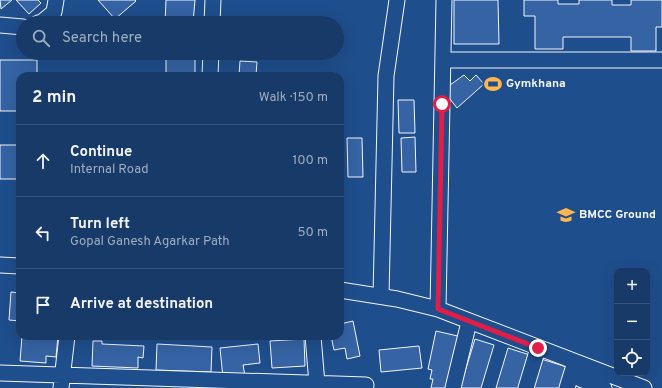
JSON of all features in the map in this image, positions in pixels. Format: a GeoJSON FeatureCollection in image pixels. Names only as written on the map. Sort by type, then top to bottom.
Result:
{"type":"FeatureCollection","features":[{"type":"Feature","properties":{"kind":"street"},"geometry":{"type":"LineString","coordinates":[[49,16],[54,12],[56,0]]}},
{"type":"Feature","properties":{"kind":"street"},"geometry":{"type":"LineString","coordinates":[[212,16],[213,0]]}},
{"type":"Feature","properties":{"kind":"street"},"geometry":{"type":"LineString","coordinates":[[380,296],[386,76],[397,0]]}},
{"type":"Feature","properties":{"kind":"street"},"geometry":{"type":"LineString","coordinates":[[438,309],[444,0]]}},
{"type":"Feature","properties":{"kind":"street"},"geometry":{"type":"LineString","coordinates":[[0,25],[16,26]]}},
{"type":"Feature","properties":{"kind":"street"},"geometry":{"type":"LineString","coordinates":[[210,72],[211,60]]}},
{"type":"Feature","properties":{"kind":"street"},"geometry":{"type":"LineString","coordinates":[[443,60],[662,60]]}},
{"type":"Feature","properties":{"kind":"street"},"geometry":{"type":"LineString","coordinates":[[0,265],[16,266]]}},
{"type":"Feature","properties":{"kind":"street"},"geometry":{"type":"LineString","coordinates":[[344,291],[380,296],[438,309],[538,348],[579,374],[601,382],[644,388]]}},
{"type":"Feature","properties":{"kind":"street"},"geometry":{"type":"LineString","coordinates":[[453,388],[469,322]]}},
{"type":"Feature","properties":{"kind":"street"},"geometry":{"type":"LineString","coordinates":[[62,382],[67,340]]}},
{"type":"Feature","properties":{"kind":"street"},"geometry":{"type":"LineString","coordinates":[[314,340],[317,384]]}},
{"type":"Feature","properties":{"kind":"street"},"geometry":{"type":"LineString","coordinates":[[526,388],[538,348]]}},
{"type":"Feature","properties":{"kind":"street"},"geometry":{"type":"LineString","coordinates":[[0,373],[62,382],[366,385]]}},
{"type":"Feature","properties":{"kind":"street"},"geometry":{"type":"LineString","coordinates":[[567,388],[579,374]]}},
{"type":"Feature","properties":{"kind":"building"},"geometry":{"type":"Polygon","coordinates":[[[0,0],[12,0],[1,9],[0,0]]]}},
{"type":"Feature","properties":{"kind":"building"},"geometry":{"type":"Polygon","coordinates":[[[16,0],[38,0],[41,3],[29,14],[16,0]]]}},
{"type":"Feature","properties":{"kind":"building"},"geometry":{"type":"Polygon","coordinates":[[[98,0],[136,1],[118,16],[112,16],[98,0]]]}},
{"type":"Feature","properties":{"kind":"building"},"geometry":{"type":"Polygon","coordinates":[[[166,0],[195,0],[194,16],[165,16],[166,0]]]}},
{"type":"Feature","properties":{"kind":"building"},"geometry":{"type":"Polygon","coordinates":[[[454,0],[498,0],[499,44],[454,44],[454,0]]]}},
{"type":"Feature","properties":{"kind":"building"},"geometry":{"type":"Polygon","coordinates":[[[524,0],[558,0],[558,4],[579,4],[579,0],[612,0],[612,5],[631,5],[631,0],[662,0],[662,27],[656,27],[656,51],[631,51],[631,37],[563,37],[563,49],[535,49],[535,16],[524,16],[524,0]]]}},
{"type":"Feature","properties":{"kind":"building"},"geometry":{"type":"Polygon","coordinates":[[[0,60],[37,60],[37,72],[16,72],[16,111],[0,111],[0,60]]]}},
{"type":"Feature","properties":{"kind":"building"},"geometry":{"type":"Polygon","coordinates":[[[166,60],[195,60],[195,72],[166,72],[166,60]]]}},
{"type":"Feature","properties":{"kind":"building"},"geometry":{"type":"Polygon","coordinates":[[[240,61],[257,62],[256,72],[239,72],[240,61]]]}},
{"type":"Feature","properties":{"kind":"building"},"geometry":{"type":"Polygon","coordinates":[[[464,75],[470,81],[476,75],[484,84],[457,108],[443,90],[464,75]]]}},
{"type":"Feature","properties":{"kind":"building"},"geometry":{"type":"Polygon","coordinates":[[[398,100],[414,100],[415,133],[399,133],[398,100]]]}},
{"type":"Feature","properties":{"kind":"building"},"geometry":{"type":"Polygon","coordinates":[[[415,137],[416,172],[402,172],[401,138],[415,137]]]}},
{"type":"Feature","properties":{"kind":"building"},"geometry":{"type":"Polygon","coordinates":[[[347,138],[362,138],[363,177],[348,177],[347,138]]]}},
{"type":"Feature","properties":{"kind":"building"},"geometry":{"type":"Polygon","coordinates":[[[0,145],[16,145],[16,179],[0,179],[0,145]]]}},
{"type":"Feature","properties":{"kind":"building"},"geometry":{"type":"Polygon","coordinates":[[[11,292],[16,293],[16,321],[9,320],[11,292]]]}},
{"type":"Feature","properties":{"kind":"building"},"geometry":{"type":"Polygon","coordinates":[[[353,321],[360,356],[347,359],[345,348],[334,350],[332,340],[344,340],[344,323],[353,321]]]}},
{"type":"Feature","properties":{"kind":"building"},"geometry":{"type":"Polygon","coordinates":[[[436,331],[462,337],[451,388],[431,388],[433,379],[430,379],[432,370],[428,369],[436,331]]]}},
{"type":"Feature","properties":{"kind":"building"},"geometry":{"type":"Polygon","coordinates":[[[475,339],[494,345],[481,388],[460,388],[475,339]]]}},
{"type":"Feature","properties":{"kind":"building"},"geometry":{"type":"Polygon","coordinates":[[[22,340],[58,340],[56,357],[46,356],[46,363],[20,361],[22,340]]]}},
{"type":"Feature","properties":{"kind":"building"},"geometry":{"type":"Polygon","coordinates":[[[304,340],[305,366],[272,368],[270,341],[304,340]]]}},
{"type":"Feature","properties":{"kind":"building"},"geometry":{"type":"Polygon","coordinates":[[[93,341],[102,341],[102,344],[144,346],[143,358],[138,357],[138,368],[92,366],[93,341]]]}},
{"type":"Feature","properties":{"kind":"building"},"geometry":{"type":"Polygon","coordinates":[[[157,344],[212,347],[211,372],[156,370],[157,344]]]}},
{"type":"Feature","properties":{"kind":"building"},"geometry":{"type":"Polygon","coordinates":[[[258,344],[260,363],[243,365],[245,376],[223,378],[220,348],[258,344]]]}},
{"type":"Feature","properties":{"kind":"building"},"geometry":{"type":"Polygon","coordinates":[[[419,346],[422,368],[381,372],[379,350],[419,346]]]}},
{"type":"Feature","properties":{"kind":"building"},"geometry":{"type":"Polygon","coordinates":[[[508,348],[533,356],[523,388],[496,388],[508,348]]]}},
{"type":"Feature","properties":{"kind":"building"},"geometry":{"type":"Polygon","coordinates":[[[541,359],[567,367],[561,388],[531,388],[541,359]]]}},
{"type":"Feature","properties":{"kind":"place","name":"Gymkhana"},"geometry":{"type":"Point","coordinates":[493,84]}},
{"type":"Feature","properties":{"kind":"place","name":"BMCC Ground"},"geometry":{"type":"Point","coordinates":[566,215]}},
{"type":"Feature","properties":{"kind":"route"},"geometry":{"type":"LineString","coordinates":[[442,104],[438,309],[538,348]]}}]}
